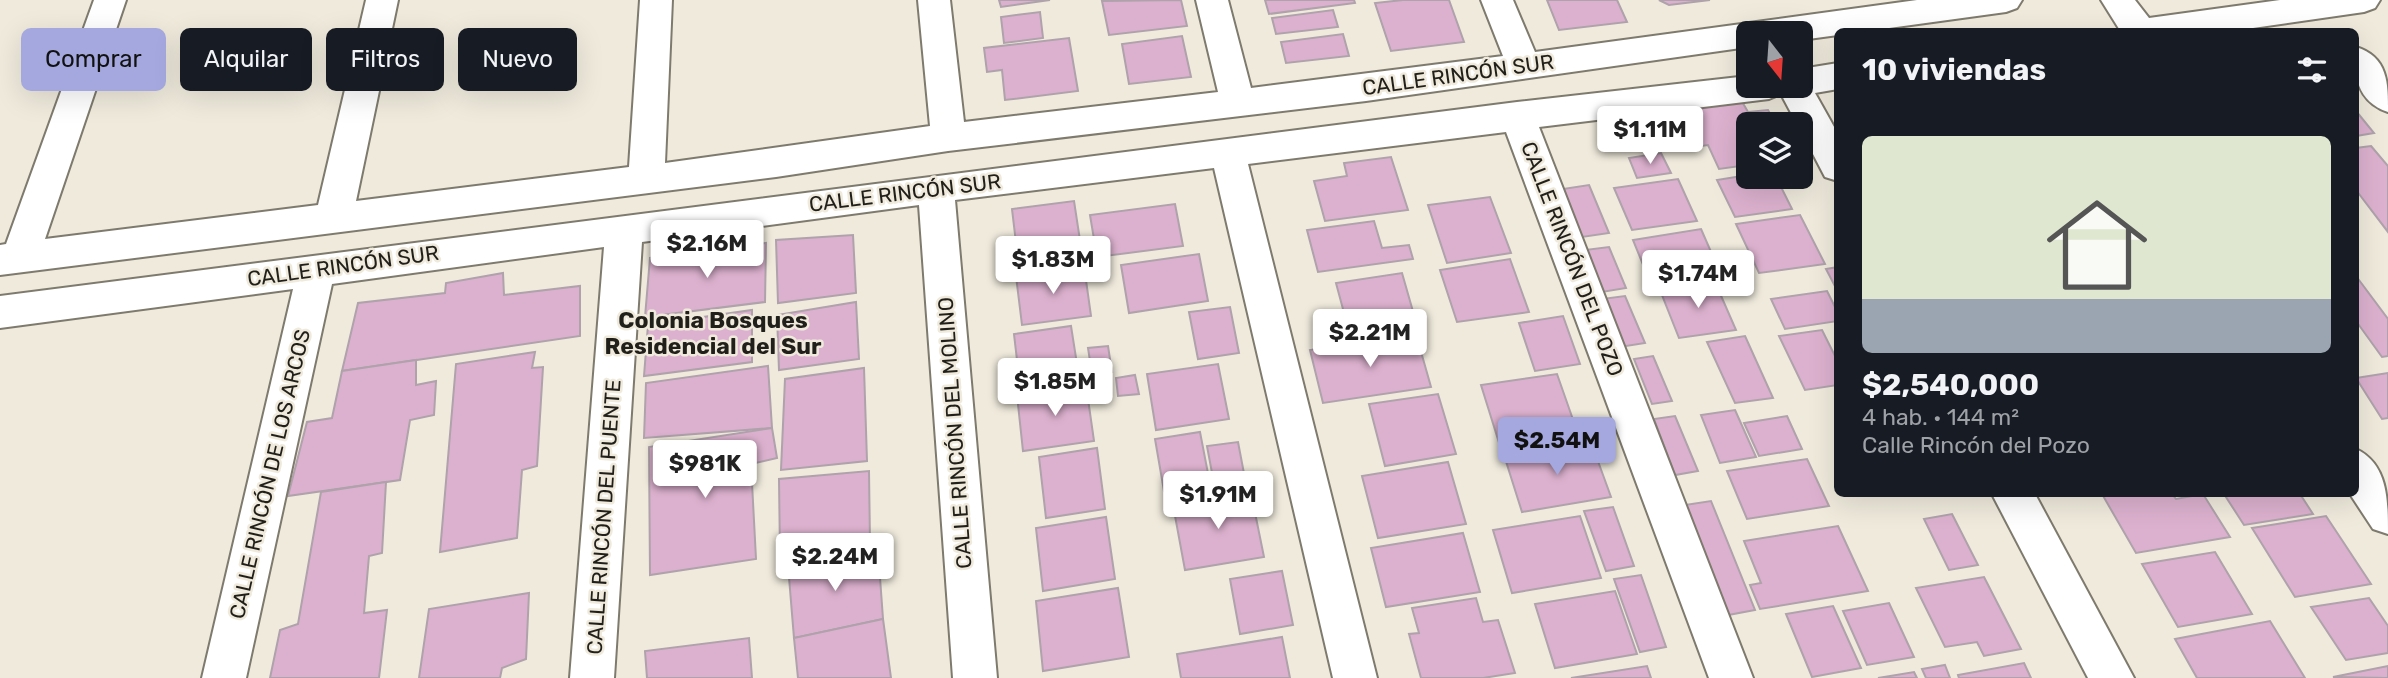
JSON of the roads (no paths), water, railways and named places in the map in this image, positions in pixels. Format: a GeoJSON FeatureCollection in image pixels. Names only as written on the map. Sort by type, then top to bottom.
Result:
{"type":"FeatureCollection","features":[{"type":"Feature","properties":{"kind":"street"},"geometry":{"type":"LineString","coordinates":[[10,258],[110,0]]}},
{"type":"Feature","properties":{"kind":"street"},"geometry":{"type":"LineString","coordinates":[[334,217],[382,0]]}},
{"type":"Feature","properties":{"kind":"street"},"geometry":{"type":"LineString","coordinates":[[646,179],[656,0]]}},
{"type":"Feature","properties":{"kind":"street"},"geometry":{"type":"LineString","coordinates":[[934,0],[948,137]]}},
{"type":"Feature","properties":{"kind":"street"},"geometry":{"type":"LineString","coordinates":[[1212,0],[1237,101]]}},
{"type":"Feature","properties":{"kind":"street"},"geometry":{"type":"LineString","coordinates":[[1497,0],[1524,66]]}},
{"type":"Feature","properties":{"kind":"street"},"geometry":{"type":"LineString","coordinates":[[1778,0],[1790,21]]}},
{"type":"Feature","properties":{"kind":"street"},"geometry":{"type":"LineString","coordinates":[[1813,28],[1921,22],[2006,0]]}},
{"type":"Feature","properties":{"kind":"street"},"geometry":{"type":"LineString","coordinates":[[2117,0],[2137,28]]}},
{"type":"Feature","properties":{"kind":"street"},"geometry":{"type":"LineString","coordinates":[[2185,28],[2324,19],[2364,0]]}},
{"type":"Feature","properties":{"kind":"street","name":"CALLE RINCÓN SUR"},"geometry":{"type":"LineString","coordinates":[[10,258],[776,163],[948,137],[1237,101],[1366,88],[1736,37]]}},
{"type":"Feature","properties":{"kind":"street"},"geometry":{"type":"LineString","coordinates":[[1634,51],[1656,100]]}},
{"type":"Feature","properties":{"kind":"street"},"geometry":{"type":"LineString","coordinates":[[2359,63],[2388,99]]}},
{"type":"Feature","properties":{"kind":"street"},"geometry":{"type":"LineString","coordinates":[[1813,80],[1834,77]]}},
{"type":"Feature","properties":{"kind":"street"},"geometry":{"type":"LineString","coordinates":[[1366,88],[1381,135]]}},
{"type":"Feature","properties":{"kind":"street","name":"CALLE RINCÓN SUR"},"geometry":{"type":"LineString","coordinates":[[0,312],[936,188],[1736,90]]}},
{"type":"Feature","properties":{"kind":"street"},"geometry":{"type":"LineString","coordinates":[[1801,98],[1834,160]]}},
{"type":"Feature","properties":{"kind":"street","name":"CALLE RINCÓN DEL POZO"},"geometry":{"type":"LineString","coordinates":[[1517,116],[1731,678]]}},
{"type":"Feature","properties":{"kind":"street"},"geometry":{"type":"LineString","coordinates":[[1075,123],[1082,170]]}},
{"type":"Feature","properties":{"kind":"street"},"geometry":{"type":"LineString","coordinates":[[1228,153],[1355,678]]}},
{"type":"Feature","properties":{"kind":"street"},"geometry":{"type":"LineString","coordinates":[[776,163],[777,210]]}},
{"type":"Feature","properties":{"kind":"street","name":"CALLE RINCÓN DEL MOLINO"},"geometry":{"type":"LineString","coordinates":[[936,188],[975,678]]}},
{"type":"Feature","properties":{"kind":"street"},"geometry":{"type":"LineString","coordinates":[[475,248],[481,200]]}},
{"type":"Feature","properties":{"kind":"street","name":"CALLE RINCÓN DEL PUENTE"},"geometry":{"type":"LineString","coordinates":[[592,678],[624,230]]}},
{"type":"Feature","properties":{"kind":"street"},"geometry":{"type":"LineString","coordinates":[[139,294],[154,240]]}},
{"type":"Feature","properties":{"kind":"street","name":"CALLE RINCÓN DE LOS ARCOS"},"geometry":{"type":"LineString","coordinates":[[224,678],[316,270]]}},
{"type":"Feature","properties":{"kind":"street"},"geometry":{"type":"LineString","coordinates":[[2359,472],[2388,515]]}},
{"type":"Feature","properties":{"kind":"street"},"geometry":{"type":"LineString","coordinates":[[2015,497],[2112,678]]}},
{"type":"Feature","properties":{"kind":"district","name":"Colonia Bosques Residencial del Sur"},"geometry":{"type":"Point","coordinates":[713,333]}}]}
